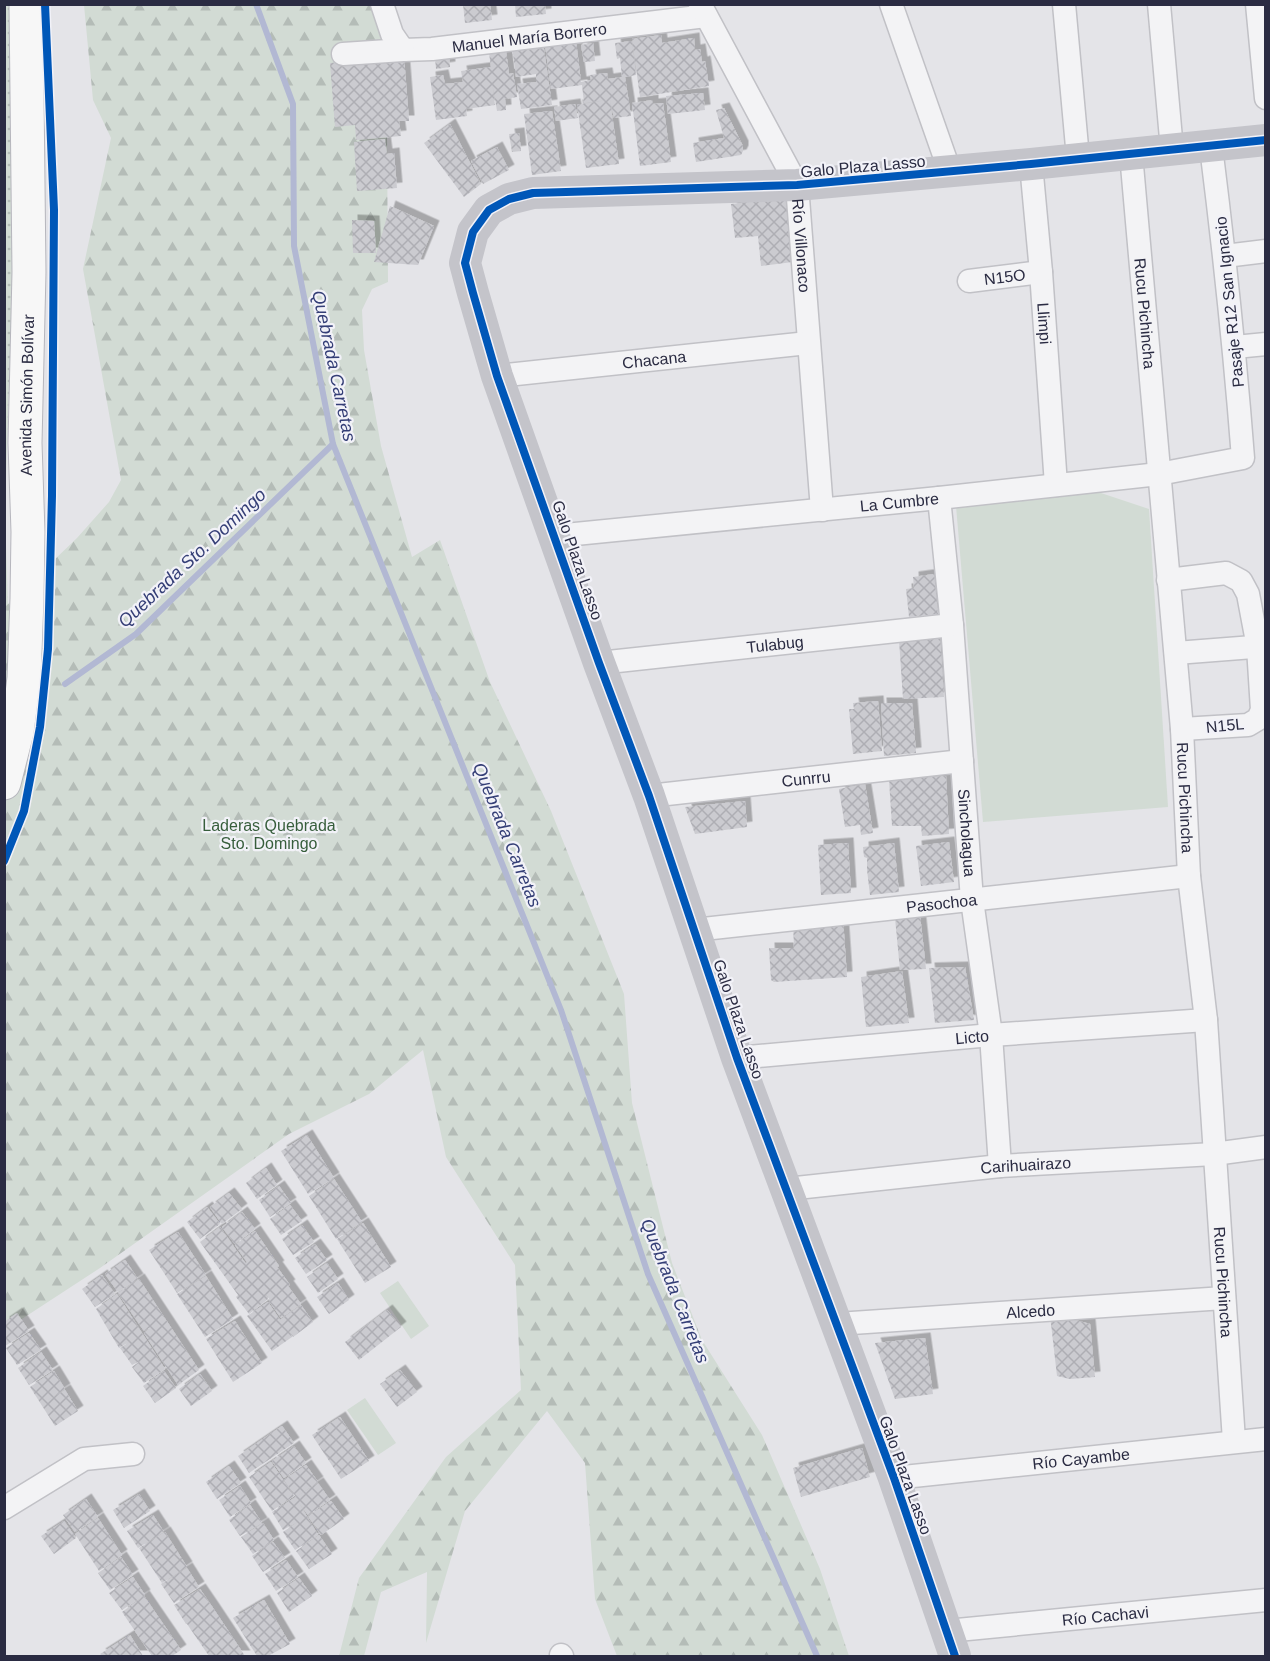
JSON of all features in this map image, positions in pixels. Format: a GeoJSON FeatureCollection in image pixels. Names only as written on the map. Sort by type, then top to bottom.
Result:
{"type":"FeatureCollection","features":[{"type":"Feature","properties":{"kind":"highway","name":"Avenida Simón Bolívar"},"geometry":{"type":"LineString","coordinates":[[4,783],[17,732],[24,678],[28,576],[25,443],[29,272],[26,4]]}},
{"type":"Feature","properties":{"kind":"street"},"geometry":{"type":"LineString","coordinates":[[382,4],[392,34],[403,50]]}},
{"type":"Feature","properties":{"kind":"street"},"geometry":{"type":"LineString","coordinates":[[891,4],[950,172]]}},
{"type":"Feature","properties":{"kind":"street"},"geometry":{"type":"LineString","coordinates":[[1064,4],[1078,158]]}},
{"type":"Feature","properties":{"kind":"street"},"geometry":{"type":"LineString","coordinates":[[1159,4],[1172,150]]}},
{"type":"Feature","properties":{"kind":"street"},"geometry":{"type":"LineString","coordinates":[[1257,4],[1266,98]]}},
{"type":"Feature","properties":{"kind":"street","name":"Manuel María Borrero"},"geometry":{"type":"LineString","coordinates":[[344,54],[432,50],[703,10]]}},
{"type":"Feature","properties":{"kind":"street","name":"Río Villonaco"},"geometry":{"type":"LineString","coordinates":[[703,10],[797,185],[822,510]]}},
{"type":"Feature","properties":{"kind":"street","name":"Galo Plaza Lasso"},"geometry":{"type":"LineString","coordinates":[[951,1644],[894,1478],[737,1058],[649,796],[497,376],[465,263],[473,232],[489,210],[509,199],[533,193],[797,185],[1266,141]]}},
{"type":"Feature","properties":{"kind":"street","name":"Pasaje R12 San Ignacio"},"geometry":{"type":"LineString","coordinates":[[1211,147],[1225,256],[1243,458]]}},
{"type":"Feature","properties":{"kind":"street","name":"Rucu Pichincha"},"geometry":{"type":"LineString","coordinates":[[1131,154],[1176,653],[1189,876],[1206,1020],[1234,1442]]}},
{"type":"Feature","properties":{"kind":"street","name":"Llimpi"},"geometry":{"type":"LineString","coordinates":[[1031,164],[1056,485]]}},
{"type":"Feature","properties":{"kind":"street"},"geometry":{"type":"LineString","coordinates":[[1225,256],[1266,251]]}},
{"type":"Feature","properties":{"kind":"street","name":"N15O"},"geometry":{"type":"LineString","coordinates":[[969,281],[1041,272]]}},
{"type":"Feature","properties":{"kind":"street","name":"Chacana"},"geometry":{"type":"LineString","coordinates":[[497,376],[808,343]]}},
{"type":"Feature","properties":{"kind":"street"},"geometry":{"type":"LineString","coordinates":[[1234,347],[1266,344]]}},
{"type":"Feature","properties":{"kind":"street","name":"La Cumbre"},"geometry":{"type":"LineString","coordinates":[[555,536],[1159,474],[1243,458]]}},
{"type":"Feature","properties":{"kind":"street","name":"Sincholagua"},"geometry":{"type":"LineString","coordinates":[[939,498],[952,625],[972,900],[991,1035],[1000,1166]]}},
{"type":"Feature","properties":{"kind":"street"},"geometry":{"type":"LineString","coordinates":[[1168,580],[1226,573],[1240,582],[1248,594],[1262,646],[1176,653]]}},
{"type":"Feature","properties":{"kind":"street","name":"Tulabug"},"geometry":{"type":"LineString","coordinates":[[599,663],[952,625]]}},
{"type":"Feature","properties":{"kind":"street","name":"N15L"},"geometry":{"type":"LineString","coordinates":[[1182,729],[1248,725],[1258,719],[1262,710],[1262,646]]}},
{"type":"Feature","properties":{"kind":"street","name":"Cunrru"},"geometry":{"type":"LineString","coordinates":[[649,796],[962,761]]}},
{"type":"Feature","properties":{"kind":"street","name":"Pasochoa"},"geometry":{"type":"LineString","coordinates":[[694,930],[1189,876]]}},
{"type":"Feature","properties":{"kind":"street","name":"Licto"},"geometry":{"type":"LineString","coordinates":[[737,1058],[991,1035],[1206,1020]]}},
{"type":"Feature","properties":{"kind":"street","name":"Carihuairazo"},"geometry":{"type":"LineString","coordinates":[[787,1189],[1000,1166],[1214,1154],[1266,1147]]}},
{"type":"Feature","properties":{"kind":"street","name":"Alcedo"},"geometry":{"type":"LineString","coordinates":[[837,1324],[1224,1298]]}},
{"type":"Feature","properties":{"kind":"street","name":"Río Cayambe"},"geometry":{"type":"LineString","coordinates":[[894,1478],[1266,1439]]}},
{"type":"Feature","properties":{"kind":"street"},"geometry":{"type":"LineString","coordinates":[[4,1508],[84,1459],[133,1454]]}},
{"type":"Feature","properties":{"kind":"street","name":"Río Cachavi"},"geometry":{"type":"LineString","coordinates":[[951,1644],[1266,1600]]}},
{"type":"Feature","properties":{"kind":"green space"},"geometry":{"type":"Polygon","coordinates":[[[12,4],[13,268],[5,510],[9,643],[5,709],[4,5],[12,4]]]}},
{"type":"Feature","properties":{"kind":"green space","name":"Laderas Quebrada Sto. Domingo"},"geometry":{"type":"Polygon","coordinates":[[[84,5],[395,5],[396,38],[387,131],[388,282],[372,289],[362,310],[364,350],[381,446],[412,557],[440,540],[490,682],[551,811],[624,994],[632,1103],[672,1263],[702,1340],[762,1435],[820,1569],[849,1656],[617,1656],[595,1599],[585,1463],[547,1411],[465,1511],[426,1643],[427,1572],[381,1592],[364,1656],[339,1656],[359,1578],[446,1457],[521,1390],[515,1265],[446,1157],[423,1050],[369,1094],[289,1134],[100,1268],[5,1330],[5,607],[77,538],[109,502],[121,480],[83,269],[111,138],[93,100],[84,5]]]}},
{"type":"Feature","properties":{"kind":"green space"},"geometry":{"type":"Polygon","coordinates":[[[1098,492],[1149,509],[1168,807],[983,822],[956,506],[1098,492]]]}},
{"type":"Feature","properties":{"kind":"green space"},"geometry":{"type":"Polygon","coordinates":[[[398,1281],[429,1326],[411,1339],[380,1293],[398,1281]]]}},
{"type":"Feature","properties":{"kind":"green space"},"geometry":{"type":"Polygon","coordinates":[[[365,1398],[396,1443],[378,1455],[347,1410],[365,1398]]]}},
{"type":"Feature","properties":{"kind":"building"},"geometry":{"type":"Polygon","coordinates":[[[463,4],[490,4],[492,20],[465,23],[463,4]]]}},
{"type":"Feature","properties":{"kind":"building"},"geometry":{"type":"Polygon","coordinates":[[[515,4],[545,4],[546,14],[516,17],[515,4]]]}},
{"type":"Feature","properties":{"kind":"building"},"geometry":{"type":"Polygon","coordinates":[[[661,35],[662,43],[694,38],[695,50],[700,49],[702,62],[705,61],[709,86],[640,97],[632,39],[661,35]]]}},
{"type":"Feature","properties":{"kind":"building"},"geometry":{"type":"Polygon","coordinates":[[[576,41],[581,82],[591,80],[590,75],[607,73],[608,79],[622,77],[620,58],[617,59],[615,43],[632,41],[636,75],[625,77],[631,116],[614,118],[610,100],[619,164],[586,168],[577,105],[607,100],[584,103],[582,85],[551,89],[545,45],[576,41]]]}},
{"type":"Feature","properties":{"kind":"building"},"geometry":{"type":"Polygon","coordinates":[[[543,42],[552,105],[521,109],[517,84],[536,82],[536,74],[516,77],[512,46],[543,42]]]}},
{"type":"Feature","properties":{"kind":"building"},"geometry":{"type":"Polygon","coordinates":[[[593,43],[595,61],[584,62],[581,45],[593,43]]]}},
{"type":"Feature","properties":{"kind":"building"},"geometry":{"type":"Polygon","coordinates":[[[506,51],[509,74],[513,73],[517,97],[505,99],[506,110],[497,111],[492,82],[495,105],[466,109],[467,116],[436,120],[430,77],[443,75],[445,84],[463,82],[461,71],[491,67],[489,53],[506,51]]]}},
{"type":"Feature","properties":{"kind":"building"},"geometry":{"type":"Polygon","coordinates":[[[449,56],[450,67],[436,69],[435,58],[449,56]]]}},
{"type":"Feature","properties":{"kind":"building"},"geometry":{"type":"Polygon","coordinates":[[[404,57],[409,121],[399,121],[401,136],[356,140],[355,125],[335,127],[330,63],[404,57]]]}},
{"type":"Feature","properties":{"kind":"building"},"geometry":{"type":"Polygon","coordinates":[[[703,93],[705,110],[668,114],[666,96],[703,93]]]}},
{"type":"Feature","properties":{"kind":"building"},"geometry":{"type":"Polygon","coordinates":[[[653,100],[653,104],[663,103],[671,162],[640,166],[632,103],[653,100]]]}},
{"type":"Feature","properties":{"kind":"building"},"geometry":{"type":"Polygon","coordinates":[[[575,104],[578,118],[556,121],[554,107],[575,104]]]}},
{"type":"Feature","properties":{"kind":"building"},"geometry":{"type":"Polygon","coordinates":[[[724,108],[743,146],[741,155],[696,162],[693,143],[724,138],[716,110],[724,108]]]}},
{"type":"Feature","properties":{"kind":"building"},"geometry":{"type":"Polygon","coordinates":[[[552,111],[561,171],[532,175],[524,114],[552,111]]]}},
{"type":"Feature","properties":{"kind":"building"},"geometry":{"type":"Polygon","coordinates":[[[450,124],[481,184],[464,197],[424,143],[450,124]]]}},
{"type":"Feature","properties":{"kind":"building"},"geometry":{"type":"Polygon","coordinates":[[[519,133],[521,151],[512,152],[509,134],[519,133]]]}},
{"type":"Feature","properties":{"kind":"building"},"geometry":{"type":"Polygon","coordinates":[[[385,139],[387,154],[394,153],[397,188],[357,191],[354,142],[385,139]]]}},
{"type":"Feature","properties":{"kind":"building"},"geometry":{"type":"Polygon","coordinates":[[[497,147],[509,170],[483,184],[471,161],[497,147]]]}},
{"type":"Feature","properties":{"kind":"building"},"geometry":{"type":"Polygon","coordinates":[[[786,198],[793,262],[761,266],[758,236],[735,238],[731,204],[786,198]]]}},
{"type":"Feature","properties":{"kind":"building"},"geometry":{"type":"Polygon","coordinates":[[[390,206],[434,226],[418,265],[374,262],[390,206]]]}},
{"type":"Feature","properties":{"kind":"building"},"geometry":{"type":"Polygon","coordinates":[[[352,220],[374,221],[376,253],[353,253],[352,220]]]}},
{"type":"Feature","properties":{"kind":"building"},"geometry":{"type":"Polygon","coordinates":[[[934,574],[938,614],[909,617],[906,589],[914,588],[913,577],[934,574]]]}},
{"type":"Feature","properties":{"kind":"building"},"geometry":{"type":"Polygon","coordinates":[[[940,638],[944,697],[903,699],[899,640],[940,638]]]}},
{"type":"Feature","properties":{"kind":"building"},"geometry":{"type":"Polygon","coordinates":[[[878,701],[882,751],[853,754],[849,709],[854,709],[853,703],[878,701]]]}},
{"type":"Feature","properties":{"kind":"building"},"geometry":{"type":"Polygon","coordinates":[[[881,703],[912,703],[916,753],[884,756],[881,703]]]}},
{"type":"Feature","properties":{"kind":"building"},"geometry":{"type":"Polygon","coordinates":[[[946,776],[949,834],[922,836],[921,826],[892,826],[889,780],[946,776]]]}},
{"type":"Feature","properties":{"kind":"building"},"geometry":{"type":"Polygon","coordinates":[[[865,784],[873,833],[861,835],[860,825],[845,827],[839,789],[865,784]]]}},
{"type":"Feature","properties":{"kind":"building"},"geometry":{"type":"Polygon","coordinates":[[[745,801],[747,827],[695,834],[685,807],[745,801]]]}},
{"type":"Feature","properties":{"kind":"building"},"geometry":{"type":"Polygon","coordinates":[[[949,842],[954,882],[921,886],[916,846],[949,842]]]}},
{"type":"Feature","properties":{"kind":"building"},"geometry":{"type":"Polygon","coordinates":[[[848,843],[851,893],[821,895],[818,845],[848,843]]]}},
{"type":"Feature","properties":{"kind":"building"},"geometry":{"type":"Polygon","coordinates":[[[894,843],[899,892],[870,895],[867,858],[864,857],[863,847],[894,843]]]}},
{"type":"Feature","properties":{"kind":"building"},"geometry":{"type":"Polygon","coordinates":[[[920,915],[926,969],[900,970],[895,918],[920,915]]]}},
{"type":"Feature","properties":{"kind":"building"},"geometry":{"type":"Polygon","coordinates":[[[843,919],[847,977],[774,982],[771,980],[769,948],[794,948],[793,923],[843,919]]]}},
{"type":"Feature","properties":{"kind":"building"},"geometry":{"type":"Polygon","coordinates":[[[965,967],[974,1020],[935,1023],[929,968],[965,967]]]}},
{"type":"Feature","properties":{"kind":"building"},"geometry":{"type":"Polygon","coordinates":[[[902,971],[909,1023],[866,1027],[861,977],[902,971]]]}},
{"type":"Feature","properties":{"kind":"building"},"geometry":{"type":"Polygon","coordinates":[[[307,1135],[334,1178],[308,1194],[281,1151],[307,1135]]]}},
{"type":"Feature","properties":{"kind":"building"},"geometry":{"type":"Polygon","coordinates":[[[266,1168],[277,1185],[257,1199],[246,1183],[266,1168]]]}},
{"type":"Feature","properties":{"kind":"building"},"geometry":{"type":"Polygon","coordinates":[[[334,1179],[362,1222],[336,1239],[309,1196],[334,1179]]]}},
{"type":"Feature","properties":{"kind":"building"},"geometry":{"type":"Polygon","coordinates":[[[279,1186],[291,1203],[270,1217],[259,1200],[279,1186]]]}},
{"type":"Feature","properties":{"kind":"building"},"geometry":{"type":"Polygon","coordinates":[[[229,1193],[242,1209],[222,1224],[210,1207],[229,1193]]]}},
{"type":"Feature","properties":{"kind":"building"},"geometry":{"type":"Polygon","coordinates":[[[290,1205],[302,1221],[281,1235],[270,1219],[290,1205]]]}},
{"type":"Feature","properties":{"kind":"building"},"geometry":{"type":"Polygon","coordinates":[[[207,1207],[220,1224],[200,1239],[187,1222],[207,1207]]]}},
{"type":"Feature","properties":{"kind":"building"},"geometry":{"type":"Polygon","coordinates":[[[242,1212],[255,1229],[235,1244],[222,1227],[242,1212]]]}},
{"type":"Feature","properties":{"kind":"building"},"geometry":{"type":"Polygon","coordinates":[[[363,1223],[391,1267],[365,1283],[337,1239],[363,1223]]]}},
{"type":"Feature","properties":{"kind":"building"},"geometry":{"type":"Polygon","coordinates":[[[302,1225],[314,1242],[293,1255],[282,1239],[302,1225]]]}},
{"type":"Feature","properties":{"kind":"building"},"geometry":{"type":"Polygon","coordinates":[[[220,1227],[246,1264],[247,1262],[235,1245],[255,1231],[301,1304],[281,1318],[264,1291],[268,1299],[249,1314],[200,1242],[220,1227]]]}},
{"type":"Feature","properties":{"kind":"building"},"geometry":{"type":"Polygon","coordinates":[[[178,1232],[206,1275],[177,1293],[149,1250],[178,1232]]]}},
{"type":"Feature","properties":{"kind":"building"},"geometry":{"type":"Polygon","coordinates":[[[315,1244],[327,1260],[306,1274],[295,1258],[315,1244]]]}},
{"type":"Feature","properties":{"kind":"building"},"geometry":{"type":"Polygon","coordinates":[[[125,1260],[138,1279],[118,1292],[105,1274],[125,1260]]]}},
{"type":"Feature","properties":{"kind":"building"},"geometry":{"type":"Polygon","coordinates":[[[327,1263],[338,1279],[318,1293],[307,1277],[327,1263]]]}},
{"type":"Feature","properties":{"kind":"building"},"geometry":{"type":"Polygon","coordinates":[[[102,1275],[115,1294],[95,1307],[82,1289],[102,1275]]]}},
{"type":"Feature","properties":{"kind":"building"},"geometry":{"type":"Polygon","coordinates":[[[206,1276],[233,1319],[205,1337],[177,1294],[206,1276]]]}},
{"type":"Feature","properties":{"kind":"building"},"geometry":{"type":"Polygon","coordinates":[[[139,1279],[199,1370],[178,1385],[144,1333],[151,1327],[144,1331],[118,1293],[139,1279]]]}},
{"type":"Feature","properties":{"kind":"building"},"geometry":{"type":"Polygon","coordinates":[[[338,1283],[349,1300],[329,1314],[317,1297],[338,1283]]]}},
{"type":"Feature","properties":{"kind":"building"},"geometry":{"type":"Polygon","coordinates":[[[117,1294],[165,1369],[144,1383],[132,1367],[140,1361],[132,1365],[120,1348],[134,1339],[119,1348],[96,1309],[117,1294]]]}},
{"type":"Feature","properties":{"kind":"building"},"geometry":{"type":"Polygon","coordinates":[[[268,1302],[280,1320],[301,1305],[313,1322],[293,1337],[287,1328],[292,1337],[272,1351],[247,1316],[268,1302]]]}},
{"type":"Feature","properties":{"kind":"building"},"geometry":{"type":"Polygon","coordinates":[[[387,1310],[401,1327],[359,1360],[345,1342],[387,1310]]]}},
{"type":"Feature","properties":{"kind":"building"},"geometry":{"type":"Polygon","coordinates":[[[1074,1312],[1075,1320],[1090,1324],[1095,1377],[1070,1379],[1057,1376],[1050,1315],[1074,1312]]]}},
{"type":"Feature","properties":{"kind":"building"},"geometry":{"type":"Polygon","coordinates":[[[17,1313],[29,1331],[5,1346],[4,1322],[17,1313]]]}},
{"type":"Feature","properties":{"kind":"building"},"geometry":{"type":"Polygon","coordinates":[[[235,1321],[262,1363],[233,1382],[206,1339],[235,1321]]]}},
{"type":"Feature","properties":{"kind":"building"},"geometry":{"type":"Polygon","coordinates":[[[29,1333],[41,1350],[17,1365],[6,1348],[29,1333]]]}},
{"type":"Feature","properties":{"kind":"building"},"geometry":{"type":"Polygon","coordinates":[[[925,1338],[933,1394],[895,1399],[875,1343],[925,1338]]]}},
{"type":"Feature","properties":{"kind":"building"},"geometry":{"type":"Polygon","coordinates":[[[41,1352],[53,1370],[29,1385],[18,1368],[41,1352]]]}},
{"type":"Feature","properties":{"kind":"building"},"geometry":{"type":"Polygon","coordinates":[[[400,1370],[417,1392],[397,1407],[380,1384],[400,1370]]]}},
{"type":"Feature","properties":{"kind":"building"},"geometry":{"type":"Polygon","coordinates":[[[54,1371],[65,1389],[45,1402],[65,1390],[78,1411],[55,1426],[30,1387],[54,1371]]]}},
{"type":"Feature","properties":{"kind":"building"},"geometry":{"type":"Polygon","coordinates":[[[164,1371],[176,1388],[155,1403],[143,1386],[164,1371]]]}},
{"type":"Feature","properties":{"kind":"building"},"geometry":{"type":"Polygon","coordinates":[[[200,1374],[212,1391],[191,1406],[179,1389],[200,1374]]]}},
{"type":"Feature","properties":{"kind":"building"},"geometry":{"type":"Polygon","coordinates":[[[340,1417],[369,1461],[341,1479],[312,1435],[340,1417]]]}},
{"type":"Feature","properties":{"kind":"building"},"geometry":{"type":"Polygon","coordinates":[[[282,1426],[294,1443],[249,1473],[238,1456],[282,1426]]]}},
{"type":"Feature","properties":{"kind":"building"},"geometry":{"type":"Polygon","coordinates":[[[294,1446],[306,1463],[284,1478],[272,1461],[294,1446]]]}},
{"type":"Feature","properties":{"kind":"building"},"geometry":{"type":"Polygon","coordinates":[[[862,1448],[870,1477],[801,1497],[793,1468],[862,1448]]]}},
{"type":"Feature","properties":{"kind":"building"},"geometry":{"type":"Polygon","coordinates":[[[271,1462],[294,1496],[272,1511],[249,1477],[271,1462]]]}},
{"type":"Feature","properties":{"kind":"building"},"geometry":{"type":"Polygon","coordinates":[[[306,1465],[318,1482],[296,1497],[284,1480],[306,1465]]]}},
{"type":"Feature","properties":{"kind":"building"},"geometry":{"type":"Polygon","coordinates":[[[229,1466],[241,1483],[217,1499],[206,1482],[229,1466]]]}},
{"type":"Feature","properties":{"kind":"building"},"geometry":{"type":"Polygon","coordinates":[[[318,1483],[330,1500],[308,1515],[299,1503],[318,1535],[295,1550],[283,1532],[299,1521],[283,1530],[272,1512],[318,1483]]]}},
{"type":"Feature","properties":{"kind":"building"},"geometry":{"type":"Polygon","coordinates":[[[240,1486],[251,1503],[230,1517],[219,1500],[240,1486]]]}},
{"type":"Feature","properties":{"kind":"building"},"geometry":{"type":"Polygon","coordinates":[[[139,1494],[150,1511],[124,1528],[113,1510],[139,1494]]]}},
{"type":"Feature","properties":{"kind":"building"},"geometry":{"type":"Polygon","coordinates":[[[86,1499],[98,1517],[75,1532],[63,1515],[86,1499]]]}},
{"type":"Feature","properties":{"kind":"building"},"geometry":{"type":"Polygon","coordinates":[[[331,1501],[344,1519],[321,1535],[308,1516],[331,1501]]]}},
{"type":"Feature","properties":{"kind":"building"},"geometry":{"type":"Polygon","coordinates":[[[250,1505],[262,1523],[240,1536],[229,1520],[250,1505]]]}},
{"type":"Feature","properties":{"kind":"building"},"geometry":{"type":"Polygon","coordinates":[[[153,1515],[164,1532],[138,1548],[127,1531],[153,1515]]]}},
{"type":"Feature","properties":{"kind":"building"},"geometry":{"type":"Polygon","coordinates":[[[98,1518],[122,1555],[99,1571],[75,1534],[98,1518]]]}},
{"type":"Feature","properties":{"kind":"building"},"geometry":{"type":"Polygon","coordinates":[[[64,1521],[76,1538],[54,1554],[41,1536],[64,1521]]]}},
{"type":"Feature","properties":{"kind":"building"},"geometry":{"type":"Polygon","coordinates":[[[263,1523],[274,1540],[253,1554],[241,1537],[263,1523]]]}},
{"type":"Feature","properties":{"kind":"building"},"geometry":{"type":"Polygon","coordinates":[[[165,1532],[187,1567],[162,1583],[139,1548],[165,1532]]]}},
{"type":"Feature","properties":{"kind":"building"},"geometry":{"type":"Polygon","coordinates":[[[319,1535],[332,1554],[309,1569],[296,1551],[319,1535]]]}},
{"type":"Feature","properties":{"kind":"building"},"geometry":{"type":"Polygon","coordinates":[[[273,1542],[285,1558],[263,1572],[252,1556],[273,1542]]]}},
{"type":"Feature","properties":{"kind":"building"},"geometry":{"type":"Polygon","coordinates":[[[121,1557],[133,1575],[110,1590],[98,1573],[121,1557]]]}},
{"type":"Feature","properties":{"kind":"building"},"geometry":{"type":"Polygon","coordinates":[[[286,1560],[298,1577],[276,1591],[265,1574],[286,1560]]]}},
{"type":"Feature","properties":{"kind":"building"},"geometry":{"type":"Polygon","coordinates":[[[187,1568],[199,1587],[174,1603],[161,1584],[187,1568]]]}},
{"type":"Feature","properties":{"kind":"building"},"geometry":{"type":"Polygon","coordinates":[[[133,1577],[145,1595],[122,1610],[109,1593],[133,1577]]]}},
{"type":"Feature","properties":{"kind":"building"},"geometry":{"type":"Polygon","coordinates":[[[299,1578],[312,1596],[289,1612],[277,1593],[299,1578]]]}},
{"type":"Feature","properties":{"kind":"building"},"geometry":{"type":"Polygon","coordinates":[[[200,1589],[245,1656],[209,1656],[186,1624],[174,1605],[200,1589]]]}},
{"type":"Feature","properties":{"kind":"building"},"geometry":{"type":"Polygon","coordinates":[[[144,1596],[181,1650],[172,1656],[152,1656],[122,1612],[144,1596]]]}},
{"type":"Feature","properties":{"kind":"building"},"geometry":{"type":"Polygon","coordinates":[[[264,1600],[290,1644],[268,1656],[257,1656],[233,1618],[264,1600]]]}},
{"type":"Feature","properties":{"kind":"building"},"geometry":{"type":"Polygon","coordinates":[[[130,1635],[143,1656],[102,1656],[100,1654],[130,1635]]]}},
{"type":"Feature","properties":{"kind":"waterway","name":"Quebrada Carretas"},"geometry":{"type":"LineString","coordinates":[[256,4],[293,104],[294,246],[333,444],[561,1010],[648,1274],[817,1656]]}},
{"type":"Feature","properties":{"kind":"waterway","name":"Quebrada Sto. Domingo"},"geometry":{"type":"LineString","coordinates":[[65,684],[136,634],[333,444]]}},
{"type":"Feature","properties":{"kind":"cycle path"},"geometry":{"type":"LineString","coordinates":[[4,861],[24,811],[40,727],[48,649],[52,496],[54,210],[45,4]]}},
{"type":"Feature","properties":{"kind":"cycle path"},"geometry":{"type":"LineString","coordinates":[[955,1656],[894,1478],[737,1058],[649,796],[497,376],[465,263],[473,232],[489,210],[509,199],[533,193],[797,185],[1266,140]]}}]}
